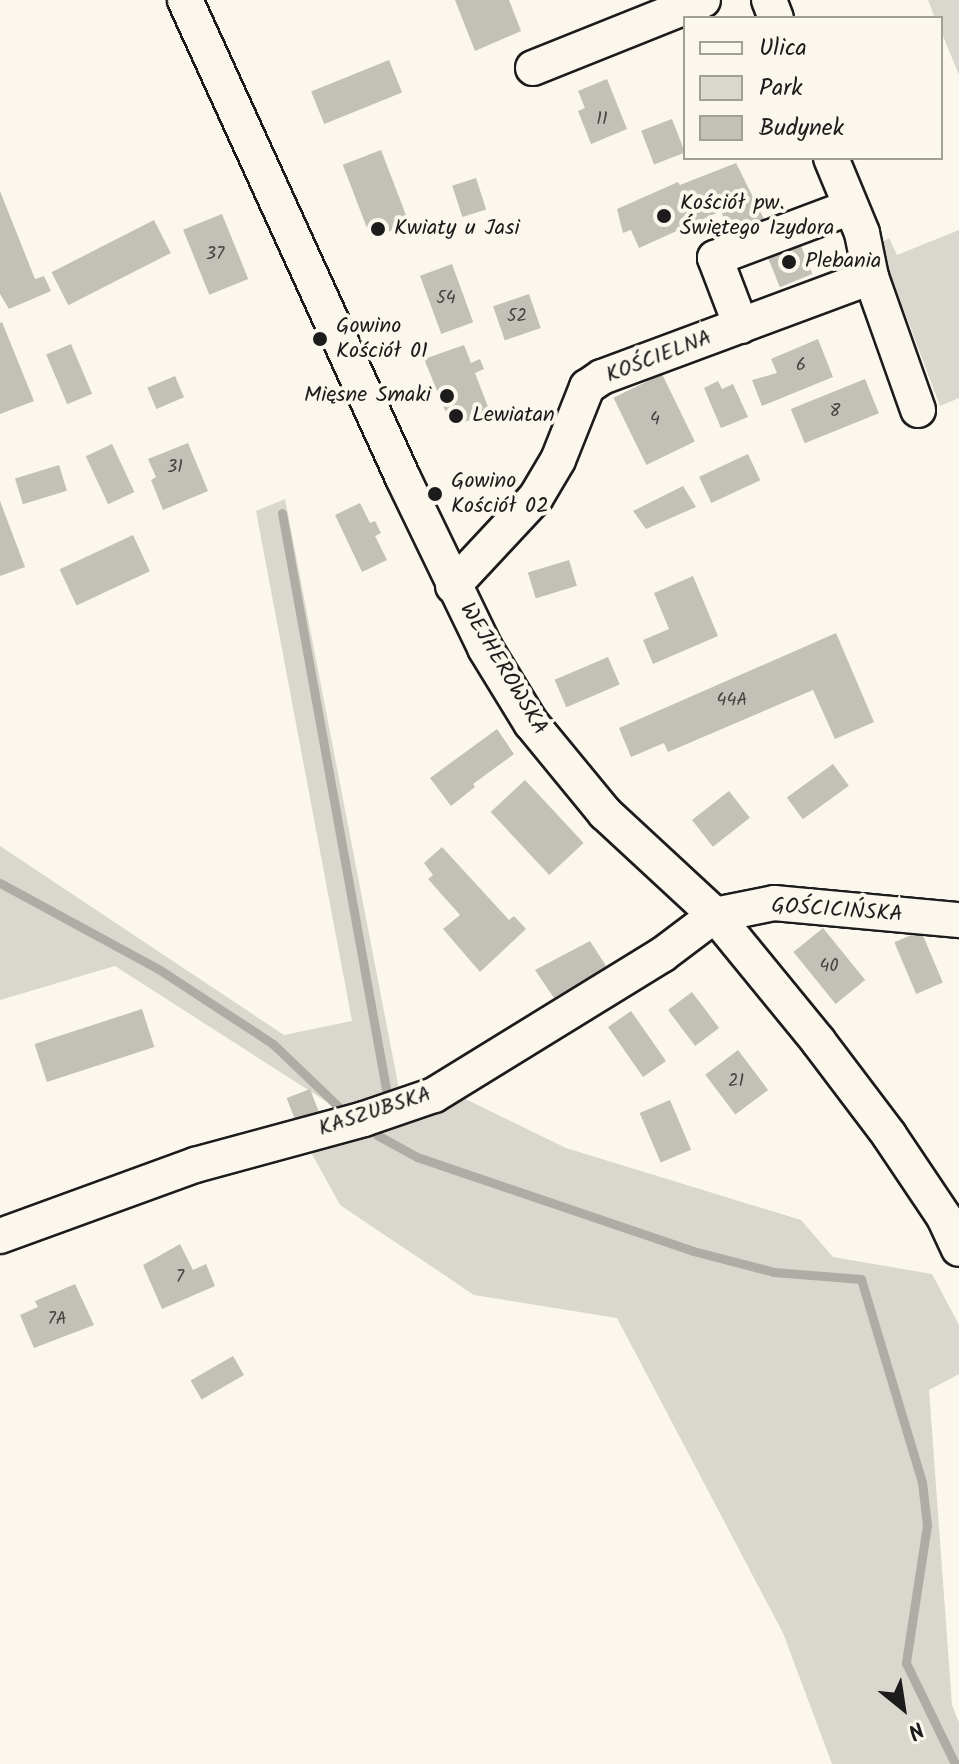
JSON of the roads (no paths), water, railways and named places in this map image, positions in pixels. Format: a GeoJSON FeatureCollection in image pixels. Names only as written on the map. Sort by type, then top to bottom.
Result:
{"type":"FeatureCollection","features":[{"type":"Feature","properties":{"kind":"street","name":"WEJHEROWSKA"},"geometry":{"type":"LineString","coordinates":[[185,0],[453,586],[485,648],[531,723],[605,813],[715,915],[889,1135],[944,1217],[959,1249]]}},
{"type":"Feature","properties":{"kind":"street"},"geometry":{"type":"LineString","coordinates":[[533,68],[703,0]]}},
{"type":"Feature","properties":{"kind":"street"},"geometry":{"type":"LineString","coordinates":[[832,160],[862,233],[871,277],[918,410]]}},
{"type":"Feature","properties":{"kind":"street"},"geometry":{"type":"LineString","coordinates":[[741,326],[715,258],[851,207]]}},
{"type":"Feature","properties":{"kind":"street","name":"KOŚCIELNA"},"geometry":{"type":"LineString","coordinates":[[453,586],[536,497],[558,460],[587,387],[602,377],[871,277]]}},
{"type":"Feature","properties":{"kind":"street","name":"GOŚCICIŃSKA"},"geometry":{"type":"LineString","coordinates":[[715,915],[774,903],[959,920]]}},
{"type":"Feature","properties":{"kind":"street","name":"KASZUBSKA"},"geometry":{"type":"LineString","coordinates":[[0,1236],[195,1165],[364,1119],[434,1095],[662,955],[715,915]]}},
{"type":"Feature","properties":{"kind":"waterway"},"geometry":{"type":"LineString","coordinates":[[282,513],[387,1094]]}},
{"type":"Feature","properties":{"kind":"waterway"},"geometry":{"type":"LineString","coordinates":[[0,883],[160,970],[273,1044],[342,1110]]}},
{"type":"Feature","properties":{"kind":"waterway"},"geometry":{"type":"LineString","coordinates":[[377,1135],[417,1157],[693,1251],[774,1272],[861,1279],[922,1482],[927,1525],[906,1663],[955,1764]]}},
{"type":"Feature","properties":{"kind":"place","name":"Kościół pw. Świętego Izydora"},"geometry":{"type":"Point","coordinates":[664,216]}},
{"type":"Feature","properties":{"kind":"place","name":"Kwiaty u Jasi"},"geometry":{"type":"Point","coordinates":[378,229]}},
{"type":"Feature","properties":{"kind":"place","name":"Plebania"},"geometry":{"type":"Point","coordinates":[789,262]}},
{"type":"Feature","properties":{"kind":"place","name":"Gowino Kościół 01"},"geometry":{"type":"Point","coordinates":[320,339]}},
{"type":"Feature","properties":{"kind":"place","name":"Mięsne Smaki"},"geometry":{"type":"Point","coordinates":[447,396]}},
{"type":"Feature","properties":{"kind":"place","name":"Lewiatan"},"geometry":{"type":"Point","coordinates":[456,416]}},
{"type":"Feature","properties":{"kind":"place","name":"Gowino Kościół 02"},"geometry":{"type":"Point","coordinates":[435,494]}}]}
